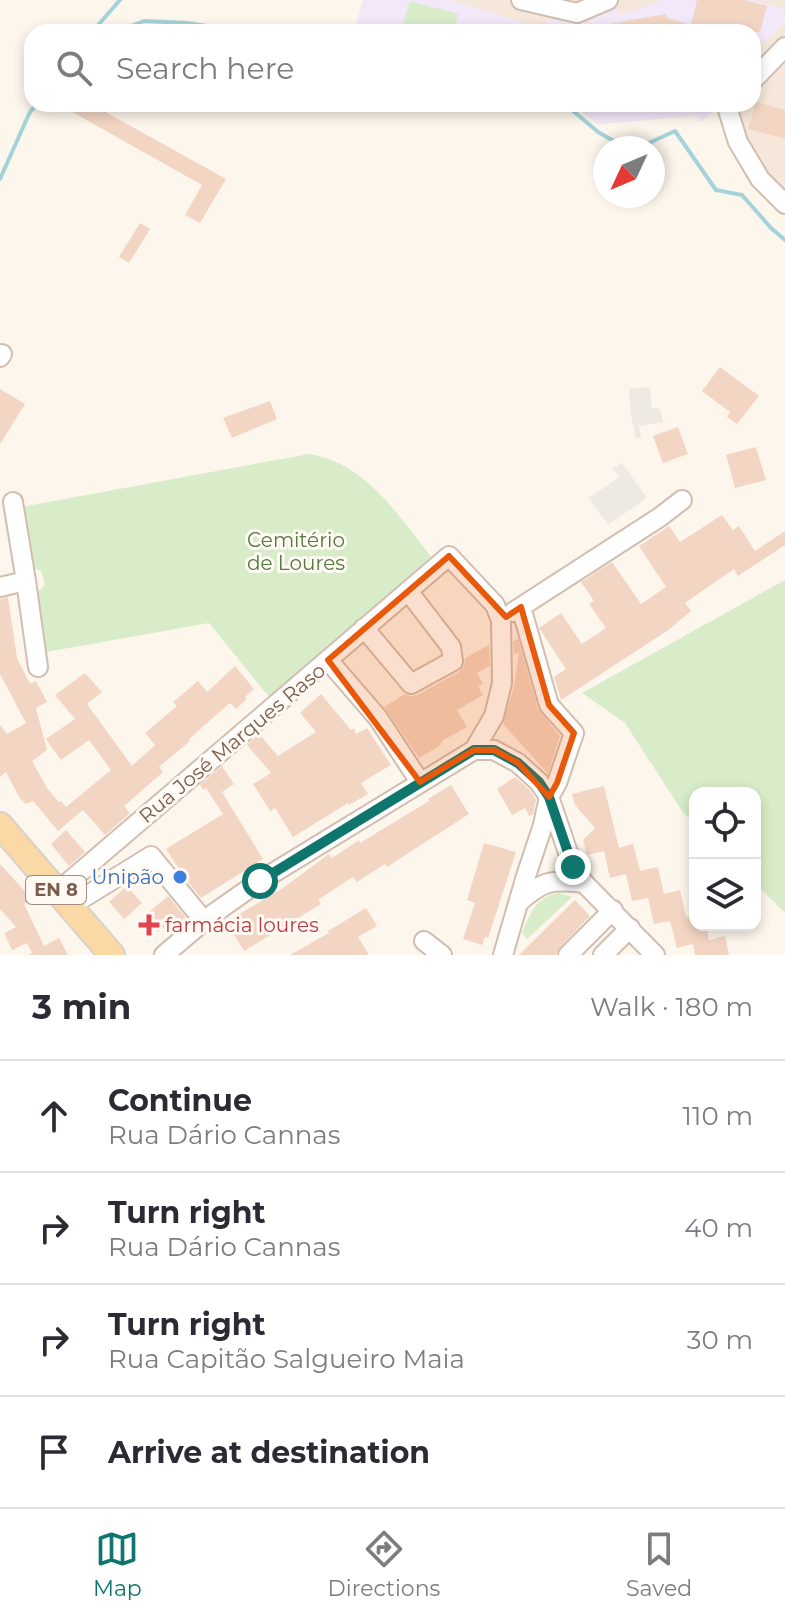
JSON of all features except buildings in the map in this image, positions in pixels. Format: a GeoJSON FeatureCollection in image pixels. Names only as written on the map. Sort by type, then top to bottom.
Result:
{"type":"FeatureCollection","features":[{"type":"Feature","properties":{"kind":"main road","name":"EN 8"},"geometry":{"type":"LineString","coordinates":[[0,825],[112,955]]}},
{"type":"Feature","properties":{"kind":"street"},"geometry":{"type":"LineString","coordinates":[[521,0],[577,13],[608,0]]}},
{"type":"Feature","properties":{"kind":"street"},"geometry":{"type":"LineString","coordinates":[[761,72],[785,47]]}},
{"type":"Feature","properties":{"kind":"street"},"geometry":{"type":"LineString","coordinates":[[729,112],[738,142],[760,179],[785,204]]}},
{"type":"Feature","properties":{"kind":"street"},"geometry":{"type":"LineString","coordinates":[[501,620],[682,500]]}},
{"type":"Feature","properties":{"kind":"street"},"geometry":{"type":"LineString","coordinates":[[13,502],[38,667]]}},
{"type":"Feature","properties":{"kind":"street"},"geometry":{"type":"LineString","coordinates":[[164,955],[204,921],[260,881],[474,750],[494,716],[502,683],[501,620],[495,605],[449,556],[328,660]]}},
{"type":"Feature","properties":{"kind":"street"},"geometry":{"type":"LineString","coordinates":[[0,587],[26,581]]}},
{"type":"Feature","properties":{"kind":"street"},"geometry":{"type":"LineString","coordinates":[[364,628],[411,684],[453,661],[451,647],[408,591]]}},
{"type":"Feature","properties":{"kind":"street"},"geometry":{"type":"LineString","coordinates":[[503,955],[549,797],[574,733],[549,705],[521,607]]}},
{"type":"Feature","properties":{"kind":"street","name":"Rua José Marques Raso"},"geometry":{"type":"LineString","coordinates":[[63,899],[328,660],[378,718],[420,782]]}},
{"type":"Feature","properties":{"kind":"street"},"geometry":{"type":"LineString","coordinates":[[474,750],[494,750],[518,763],[539,782],[549,797],[573,867],[584,883],[655,955]]}},
{"type":"Feature","properties":{"kind":"street"},"geometry":{"type":"LineString","coordinates":[[63,899],[151,856],[204,921]]}},
{"type":"Feature","properties":{"kind":"street"},"geometry":{"type":"LineString","coordinates":[[518,903],[533,889],[548,882],[584,883]]}},
{"type":"Feature","properties":{"kind":"street"},"geometry":{"type":"LineString","coordinates":[[568,955],[613,910]]}},
{"type":"Feature","properties":{"kind":"street"},"geometry":{"type":"LineString","coordinates":[[603,955],[630,928]]}},
{"type":"Feature","properties":{"kind":"street"},"geometry":{"type":"LineString","coordinates":[[424,941],[442,955]]}},
{"type":"Feature","properties":{"kind":"highlighted area"},"geometry":{"type":"Polygon","coordinates":[[[449,556],[506,617],[521,607],[549,705],[574,733],[557,783],[549,797],[518,763],[494,750],[474,750],[420,782],[328,660],[449,556]]]}},
{"type":"Feature","properties":{"kind":"shaded area"},"geometry":{"type":"Polygon","coordinates":[[[363,0],[785,0],[785,212],[733,149],[717,112],[761,112],[761,24],[356,24],[363,0]]]}},
{"type":"Feature","properties":{"kind":"shaded area"},"geometry":{"type":"Polygon","coordinates":[[[363,0],[451,0],[529,24],[356,24],[363,0]]]}},
{"type":"Feature","properties":{"kind":"shaded area"},"geometry":{"type":"Polygon","coordinates":[[[661,0],[755,0],[784,9],[785,21],[761,45],[761,24],[545,24],[548,19],[585,20],[614,7],[621,16],[661,0]]]}},
{"type":"Feature","properties":{"kind":"shaded area"},"geometry":{"type":"Polygon","coordinates":[[[582,112],[712,112],[702,121],[694,116],[598,124],[582,112]]]}},
{"type":"Feature","properties":{"kind":"shaded area"},"geometry":{"type":"Polygon","coordinates":[[[582,112],[712,112],[702,121],[694,116],[598,124],[582,112]]]}},
{"type":"Feature","properties":{"kind":"shaded area"},"geometry":{"type":"Polygon","coordinates":[[[650,387],[652,408],[660,409],[663,422],[639,426],[641,438],[636,439],[629,389],[650,387]]]}},
{"type":"Feature","properties":{"kind":"shaded area"},"geometry":{"type":"Polygon","coordinates":[[[622,463],[647,498],[608,525],[589,498],[619,477],[613,468],[622,463]]]}},
{"type":"Feature","properties":{"kind":"green space"},"geometry":{"type":"Polygon","coordinates":[[[410,1],[458,14],[455,24],[403,23],[410,1]]]}},
{"type":"Feature","properties":{"kind":"green space","name":"Cemitério de Loures"},"geometry":{"type":"Polygon","coordinates":[[[309,454],[330,459],[365,480],[394,510],[433,559],[278,691],[269,697],[209,623],[46,652],[35,591],[45,585],[41,571],[25,564],[21,507],[309,454]]]}},
{"type":"Feature","properties":{"kind":"green space"},"geometry":{"type":"Polygon","coordinates":[[[785,580],[785,913],[761,889],[761,787],[689,787],[689,818],[625,723],[582,693],[785,580]]]}},
{"type":"Feature","properties":{"kind":"green space"},"geometry":{"type":"Polygon","coordinates":[[[559,893],[572,897],[527,939],[522,933],[535,907],[544,898],[559,893]]]}},
{"type":"Feature","properties":{"kind":"waterway"},"geometry":{"type":"LineString","coordinates":[[99,24],[120,0]]}},
{"type":"Feature","properties":{"kind":"waterway"},"geometry":{"type":"LineString","coordinates":[[136,24],[144,21],[194,24]]}},
{"type":"Feature","properties":{"kind":"waterway"},"geometry":{"type":"LineString","coordinates":[[0,179],[30,112]]}},
{"type":"Feature","properties":{"kind":"waterway"},"geometry":{"type":"LineString","coordinates":[[574,112],[598,132],[621,145],[647,144],[675,131],[716,190],[742,195],[785,240]]}},
{"type":"Feature","properties":{"kind":"place","name":"Unipão"},"geometry":{"type":"Point","coordinates":[180,877]}},
{"type":"Feature","properties":{"kind":"place","name":"farmácia loures"},"geometry":{"type":"Point","coordinates":[149,925]}},
{"type":"Feature","properties":{"kind":"route"},"geometry":{"type":"LineString","coordinates":[[260,881],[474,750],[494,750],[518,763],[539,782],[549,797],[573,867]]}}]}
